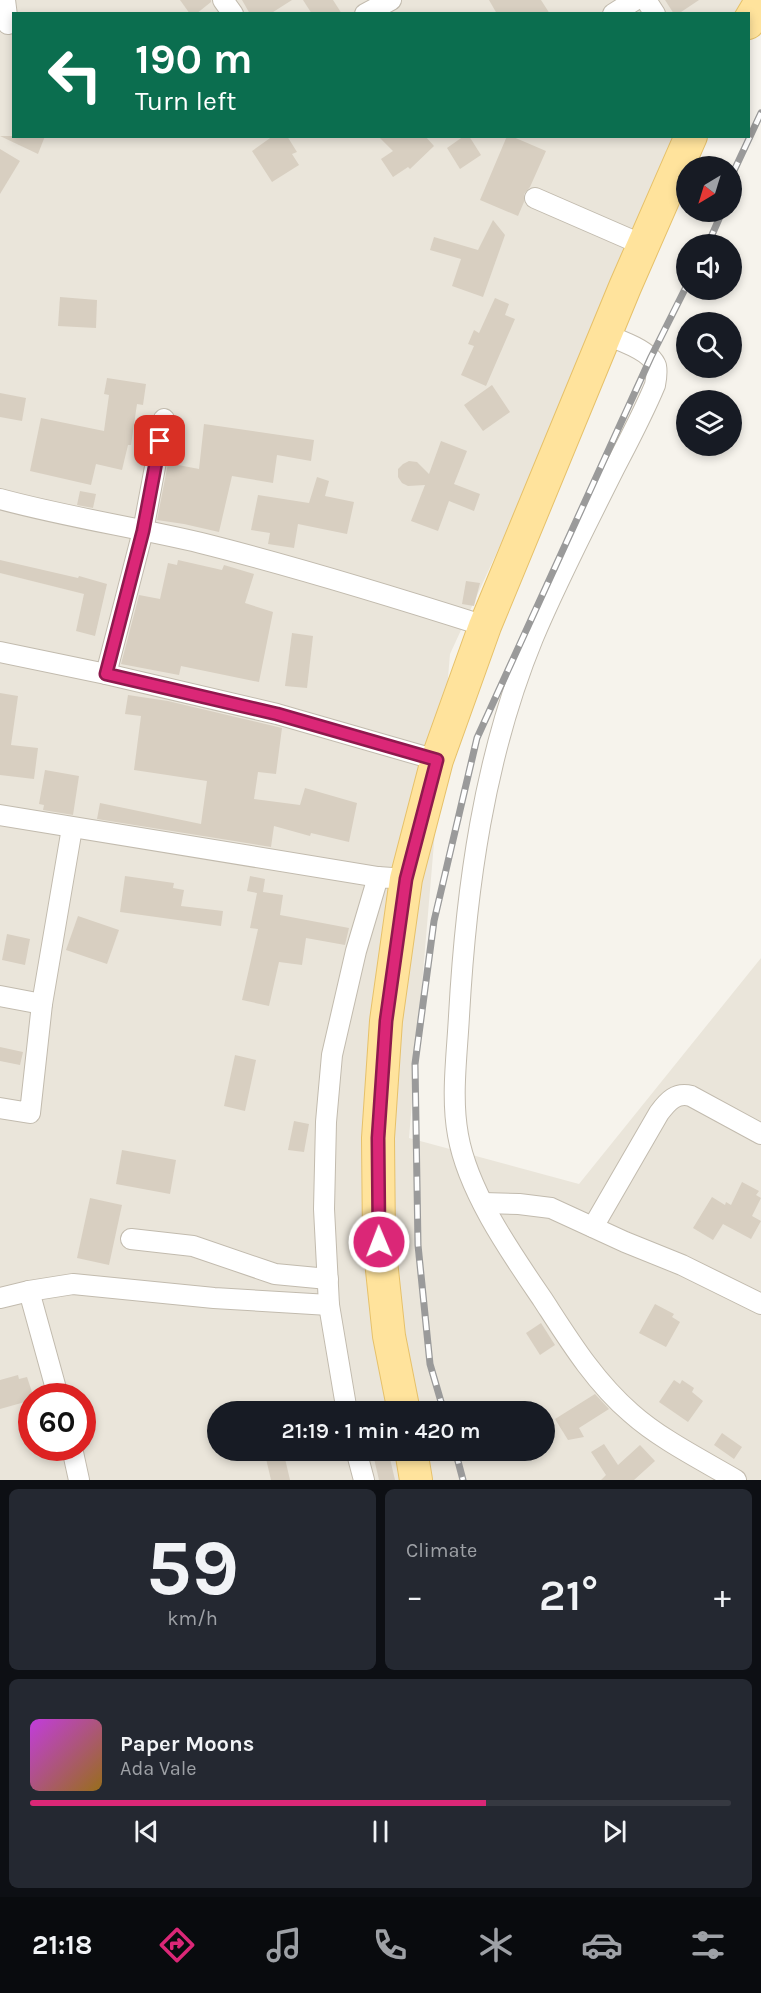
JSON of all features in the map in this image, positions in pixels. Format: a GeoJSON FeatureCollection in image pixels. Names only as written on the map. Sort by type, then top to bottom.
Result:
{"type":"FeatureCollection","features":[{"type":"Feature","properties":{"kind":"main road"},"geometry":{"type":"LineString","coordinates":[[750,20],[761,1]]}},
{"type":"Feature","properties":{"kind":"main road"},"geometry":{"type":"LineString","coordinates":[[402,1401],[389,1336],[379,1242],[378,1138],[392,878],[485,626],[643,245],[690,138]]}},
{"type":"Feature","properties":{"kind":"main road"},"geometry":{"type":"LineString","coordinates":[[413,1461],[416,1480]]}},
{"type":"Feature","properties":{"kind":"street"},"geometry":{"type":"LineString","coordinates":[[5,0],[8,24]]}},
{"type":"Feature","properties":{"kind":"street"},"geometry":{"type":"LineString","coordinates":[[369,12],[391,0]]}},
{"type":"Feature","properties":{"kind":"street"},"geometry":{"type":"LineString","coordinates":[[616,12],[635,0]]}},
{"type":"Feature","properties":{"kind":"street"},"geometry":{"type":"LineString","coordinates":[[535,198],[643,245]]}},
{"type":"Feature","properties":{"kind":"street"},"geometry":{"type":"LineString","coordinates":[[606,335],[631,345],[651,357],[656,366],[655,386],[562,573],[532,641],[509,709],[475,850],[461,976],[456,1105],[458,1135],[466,1163],[502,1239],[586,1366],[632,1414],[736,1480]]}},
{"type":"Feature","properties":{"kind":"street"},"geometry":{"type":"LineString","coordinates":[[106,674],[143,531],[164,419]]}},
{"type":"Feature","properties":{"kind":"street"},"geometry":{"type":"LineString","coordinates":[[0,499],[50,513],[198,542],[278,563],[485,626]]}},
{"type":"Feature","properties":{"kind":"street"},"geometry":{"type":"LineString","coordinates":[[0,652],[277,714],[437,760]]}},
{"type":"Feature","properties":{"kind":"street"},"geometry":{"type":"LineString","coordinates":[[0,815],[392,878],[356,951],[332,1054],[325,1143],[324,1209],[329,1305],[345,1401]]}},
{"type":"Feature","properties":{"kind":"street"},"geometry":{"type":"LineString","coordinates":[[0,1108],[30,1113],[42,1004],[72,828]]}},
{"type":"Feature","properties":{"kind":"street"},"geometry":{"type":"LineString","coordinates":[[0,996],[42,1004]]}},
{"type":"Feature","properties":{"kind":"street"},"geometry":{"type":"LineString","coordinates":[[593,1227],[659,1113],[676,1095],[691,1096],[761,1134]]}},
{"type":"Feature","properties":{"kind":"street"},"geometry":{"type":"LineString","coordinates":[[483,1203],[551,1208],[682,1265],[761,1304]]}},
{"type":"Feature","properties":{"kind":"street"},"geometry":{"type":"LineString","coordinates":[[131,1239],[193,1246],[275,1274],[328,1279]]}},
{"type":"Feature","properties":{"kind":"street"},"geometry":{"type":"LineString","coordinates":[[0,1298],[73,1284],[203,1297],[329,1305]]}},
{"type":"Feature","properties":{"kind":"street"},"geometry":{"type":"LineString","coordinates":[[28,1291],[54,1383]]}},
{"type":"Feature","properties":{"kind":"street"},"geometry":{"type":"LineString","coordinates":[[75,1461],[79,1480]]}},
{"type":"Feature","properties":{"kind":"street"},"geometry":{"type":"LineString","coordinates":[[359,1461],[364,1480]]}},
{"type":"Feature","properties":{"kind":"shaded area"},"geometry":{"type":"Polygon","coordinates":[[[0,0],[751,0],[746,12],[12,12],[12,138],[688,138],[679,156],[676,156],[676,163],[450,654],[409,1138],[579,1184],[761,958],[761,1480],[0,1480],[0,0]]]}},
{"type":"Feature","properties":{"kind":"building"},"geometry":{"type":"Polygon","coordinates":[[[180,0],[211,0],[198,12],[189,12],[180,0]]]}},
{"type":"Feature","properties":{"kind":"building"},"geometry":{"type":"Polygon","coordinates":[[[242,0],[292,0],[273,12],[249,12],[242,0]]]}},
{"type":"Feature","properties":{"kind":"building"},"geometry":{"type":"Polygon","coordinates":[[[303,0],[333,0],[341,12],[311,12],[303,0]]]}},
{"type":"Feature","properties":{"kind":"building"},"geometry":{"type":"Polygon","coordinates":[[[489,0],[541,0],[549,12],[496,12],[489,0]]]}},
{"type":"Feature","properties":{"kind":"building"},"geometry":{"type":"Polygon","coordinates":[[[665,0],[699,0],[681,12],[673,12],[665,0]]]}},
{"type":"Feature","properties":{"kind":"building"},"geometry":{"type":"Polygon","coordinates":[[[0,136],[44,138],[38,154],[0,136]]]}},
{"type":"Feature","properties":{"kind":"building"},"geometry":{"type":"Polygon","coordinates":[[[270,138],[288,138],[297,152],[292,154],[299,165],[272,182],[252,151],[270,138]]]}},
{"type":"Feature","properties":{"kind":"building"},"geometry":{"type":"Polygon","coordinates":[[[380,138],[427,138],[434,146],[410,169],[408,167],[393,177],[381,159],[393,151],[380,138]]]}},
{"type":"Feature","properties":{"kind":"building"},"geometry":{"type":"Polygon","coordinates":[[[461,138],[470,138],[481,155],[460,169],[447,148],[461,138]]]}},
{"type":"Feature","properties":{"kind":"building"},"geometry":{"type":"Polygon","coordinates":[[[506,138],[516,138],[546,151],[530,187],[524,194],[524,202],[518,216],[480,200],[506,138]]]}},
{"type":"Feature","properties":{"kind":"building"},"geometry":{"type":"Polygon","coordinates":[[[0,149],[20,161],[0,194],[0,149]]]}},
{"type":"Feature","properties":{"kind":"building"},"geometry":{"type":"Polygon","coordinates":[[[493,220],[505,235],[483,297],[452,286],[461,259],[430,250],[434,237],[478,250],[493,220]]]}},
{"type":"Feature","properties":{"kind":"building"},"geometry":{"type":"Polygon","coordinates":[[[60,297],[97,300],[96,328],[58,326],[60,297]]]}},
{"type":"Feature","properties":{"kind":"building"},"geometry":{"type":"Polygon","coordinates":[[[495,298],[509,304],[505,315],[515,319],[486,386],[461,375],[474,346],[468,344],[474,330],[479,333],[495,298]]]}},
{"type":"Feature","properties":{"kind":"building"},"geometry":{"type":"Polygon","coordinates":[[[107,378],[146,384],[143,405],[137,404],[131,445],[128,445],[122,470],[96,464],[91,485],[30,471],[41,418],[104,431],[109,395],[104,394],[107,378]]]}},
{"type":"Feature","properties":{"kind":"building"},"geometry":{"type":"Polygon","coordinates":[[[492,385],[510,412],[483,431],[464,405],[492,385]]]}},
{"type":"Feature","properties":{"kind":"building"},"geometry":{"type":"Polygon","coordinates":[[[0,393],[26,398],[22,421],[0,417],[0,393]]]}},
{"type":"Feature","properties":{"kind":"building"},"geometry":{"type":"Polygon","coordinates":[[[204,424],[314,440],[311,461],[277,455],[273,483],[232,476],[219,532],[157,520],[168,463],[199,469],[204,424]]]}},
{"type":"Feature","properties":{"kind":"building"},"geometry":{"type":"Polygon","coordinates":[[[441,441],[467,451],[454,484],[480,494],[474,511],[449,501],[438,531],[411,521],[425,485],[408,486],[402,483],[398,477],[398,469],[409,461],[417,462],[429,474],[441,441]]]}},
{"type":"Feature","properties":{"kind":"building"},"geometry":{"type":"Polygon","coordinates":[[[317,477],[329,481],[325,496],[354,502],[347,534],[298,524],[294,548],[268,544],[270,533],[251,530],[258,495],[309,503],[317,477]]]}},
{"type":"Feature","properties":{"kind":"building"},"geometry":{"type":"Polygon","coordinates":[[[80,491],[96,494],[93,508],[77,505],[80,491]]]}},
{"type":"Feature","properties":{"kind":"building"},"geometry":{"type":"Polygon","coordinates":[[[0,560],[107,584],[95,636],[76,631],[84,594],[0,573],[0,560]]]}},
{"type":"Feature","properties":{"kind":"building"},"geometry":{"type":"Polygon","coordinates":[[[178,560],[222,570],[224,565],[254,574],[245,603],[273,612],[259,682],[181,666],[179,675],[121,664],[139,595],[160,599],[168,563],[177,565],[178,560]]]}},
{"type":"Feature","properties":{"kind":"building"},"geometry":{"type":"Polygon","coordinates":[[[466,581],[480,583],[474,606],[462,604],[466,581]]]}},
{"type":"Feature","properties":{"kind":"building"},"geometry":{"type":"Polygon","coordinates":[[[292,633],[313,636],[307,688],[285,686],[292,633]]]}},
{"type":"Feature","properties":{"kind":"building"},"geometry":{"type":"Polygon","coordinates":[[[0,693],[18,696],[11,745],[38,748],[34,779],[0,775],[0,693]]]}},
{"type":"Feature","properties":{"kind":"building"},"geometry":{"type":"Polygon","coordinates":[[[128,695],[168,701],[282,728],[276,774],[258,772],[254,799],[300,805],[305,788],[357,803],[349,842],[311,833],[310,836],[274,826],[271,847],[97,819],[100,803],[201,824],[207,781],[134,770],[141,716],[125,714],[128,695]]]}},
{"type":"Feature","properties":{"kind":"building"},"geometry":{"type":"Polygon","coordinates":[[[45,770],[79,776],[73,815],[43,810],[44,805],[39,804],[45,770]]]}},
{"type":"Feature","properties":{"kind":"building"},"geometry":{"type":"Polygon","coordinates":[[[125,876],[174,883],[173,888],[184,890],[181,906],[223,911],[221,926],[120,912],[125,876]]]}},
{"type":"Feature","properties":{"kind":"building"},"geometry":{"type":"Polygon","coordinates":[[[250,876],[265,879],[263,892],[283,895],[280,915],[349,928],[345,945],[306,938],[302,965],[279,962],[269,1006],[242,1000],[258,929],[250,928],[257,893],[247,891],[250,876]]]}},
{"type":"Feature","properties":{"kind":"building"},"geometry":{"type":"Polygon","coordinates":[[[78,916],[119,930],[107,964],[66,950],[78,916]]]}},
{"type":"Feature","properties":{"kind":"building"},"geometry":{"type":"Polygon","coordinates":[[[7,934],[30,939],[25,965],[2,960],[7,934]]]}},
{"type":"Feature","properties":{"kind":"building"},"geometry":{"type":"Polygon","coordinates":[[[0,1047],[23,1052],[20,1065],[0,1061],[0,1047]]]}},
{"type":"Feature","properties":{"kind":"building"},"geometry":{"type":"Polygon","coordinates":[[[235,1055],[256,1060],[245,1111],[224,1106],[235,1055]]]}},
{"type":"Feature","properties":{"kind":"building"},"geometry":{"type":"Polygon","coordinates":[[[294,1121],[309,1124],[304,1152],[288,1150],[294,1121]]]}},
{"type":"Feature","properties":{"kind":"building"},"geometry":{"type":"Polygon","coordinates":[[[122,1150],[176,1160],[170,1194],[116,1184],[122,1150]]]}},
{"type":"Feature","properties":{"kind":"building"},"geometry":{"type":"Polygon","coordinates":[[[742,1182],[759,1191],[756,1195],[761,1198],[752,1216],[761,1221],[751,1239],[723,1224],[713,1240],[693,1228],[712,1197],[725,1205],[726,1202],[731,1205],[742,1182]]]}},
{"type":"Feature","properties":{"kind":"building"},"geometry":{"type":"Polygon","coordinates":[[[90,1198],[122,1205],[109,1265],[77,1258],[90,1198]]]}},
{"type":"Feature","properties":{"kind":"building"},"geometry":{"type":"Polygon","coordinates":[[[655,1304],[674,1314],[672,1317],[680,1322],[666,1347],[639,1333],[655,1304]]]}},
{"type":"Feature","properties":{"kind":"building"},"geometry":{"type":"Polygon","coordinates":[[[541,1323],[555,1345],[540,1355],[526,1333],[541,1323]]]}},
{"type":"Feature","properties":{"kind":"building"},"geometry":{"type":"Polygon","coordinates":[[[18,1375],[19,1379],[27,1377],[29,1383],[18,1383],[18,1404],[0,1409],[0,1380],[18,1375]]]}},
{"type":"Feature","properties":{"kind":"building"},"geometry":{"type":"Polygon","coordinates":[[[674,1380],[680,1384],[682,1380],[694,1388],[692,1392],[703,1401],[688,1422],[659,1402],[674,1380]]]}},
{"type":"Feature","properties":{"kind":"building"},"geometry":{"type":"Polygon","coordinates":[[[595,1394],[609,1409],[579,1428],[584,1437],[568,1440],[555,1419],[595,1394]]]}},
{"type":"Feature","properties":{"kind":"building"},"geometry":{"type":"Polygon","coordinates":[[[722,1433],[742,1447],[734,1459],[714,1445],[722,1433]]]}},
{"type":"Feature","properties":{"kind":"building"},"geometry":{"type":"Polygon","coordinates":[[[604,1444],[618,1465],[640,1445],[655,1461],[634,1480],[601,1480],[606,1475],[591,1452],[604,1444]]]}},
{"type":"Feature","properties":{"kind":"building"},"geometry":{"type":"Polygon","coordinates":[[[267,1461],[286,1461],[290,1480],[271,1480],[267,1461]]]}},
{"type":"Feature","properties":{"kind":"building"},"geometry":{"type":"Polygon","coordinates":[[[375,1461],[391,1461],[395,1480],[379,1480],[375,1461]]]}},
{"type":"Feature","properties":{"kind":"railway"},"geometry":{"type":"LineString","coordinates":[[750,137],[761,113]]}},
{"type":"Feature","properties":{"kind":"railway"},"geometry":{"type":"LineString","coordinates":[[741,156],[749,138]]}},
{"type":"Feature","properties":{"kind":"railway"},"geometry":{"type":"LineString","coordinates":[[712,234],[718,222]]}},
{"type":"Feature","properties":{"kind":"railway"},"geometry":{"type":"LineString","coordinates":[[441,1401],[430,1364],[418,1245],[415,1064],[434,921],[477,738],[651,357],[680,300]]}},
{"type":"Feature","properties":{"kind":"railway"},"geometry":{"type":"LineString","coordinates":[[458,1461],[463,1480]]}},
{"type":"Feature","properties":{"kind":"route"},"geometry":{"type":"LineString","coordinates":[[160,441],[143,531],[106,674],[277,714],[437,760],[406,879],[386,1021],[378,1138],[379,1242]]}}]}
